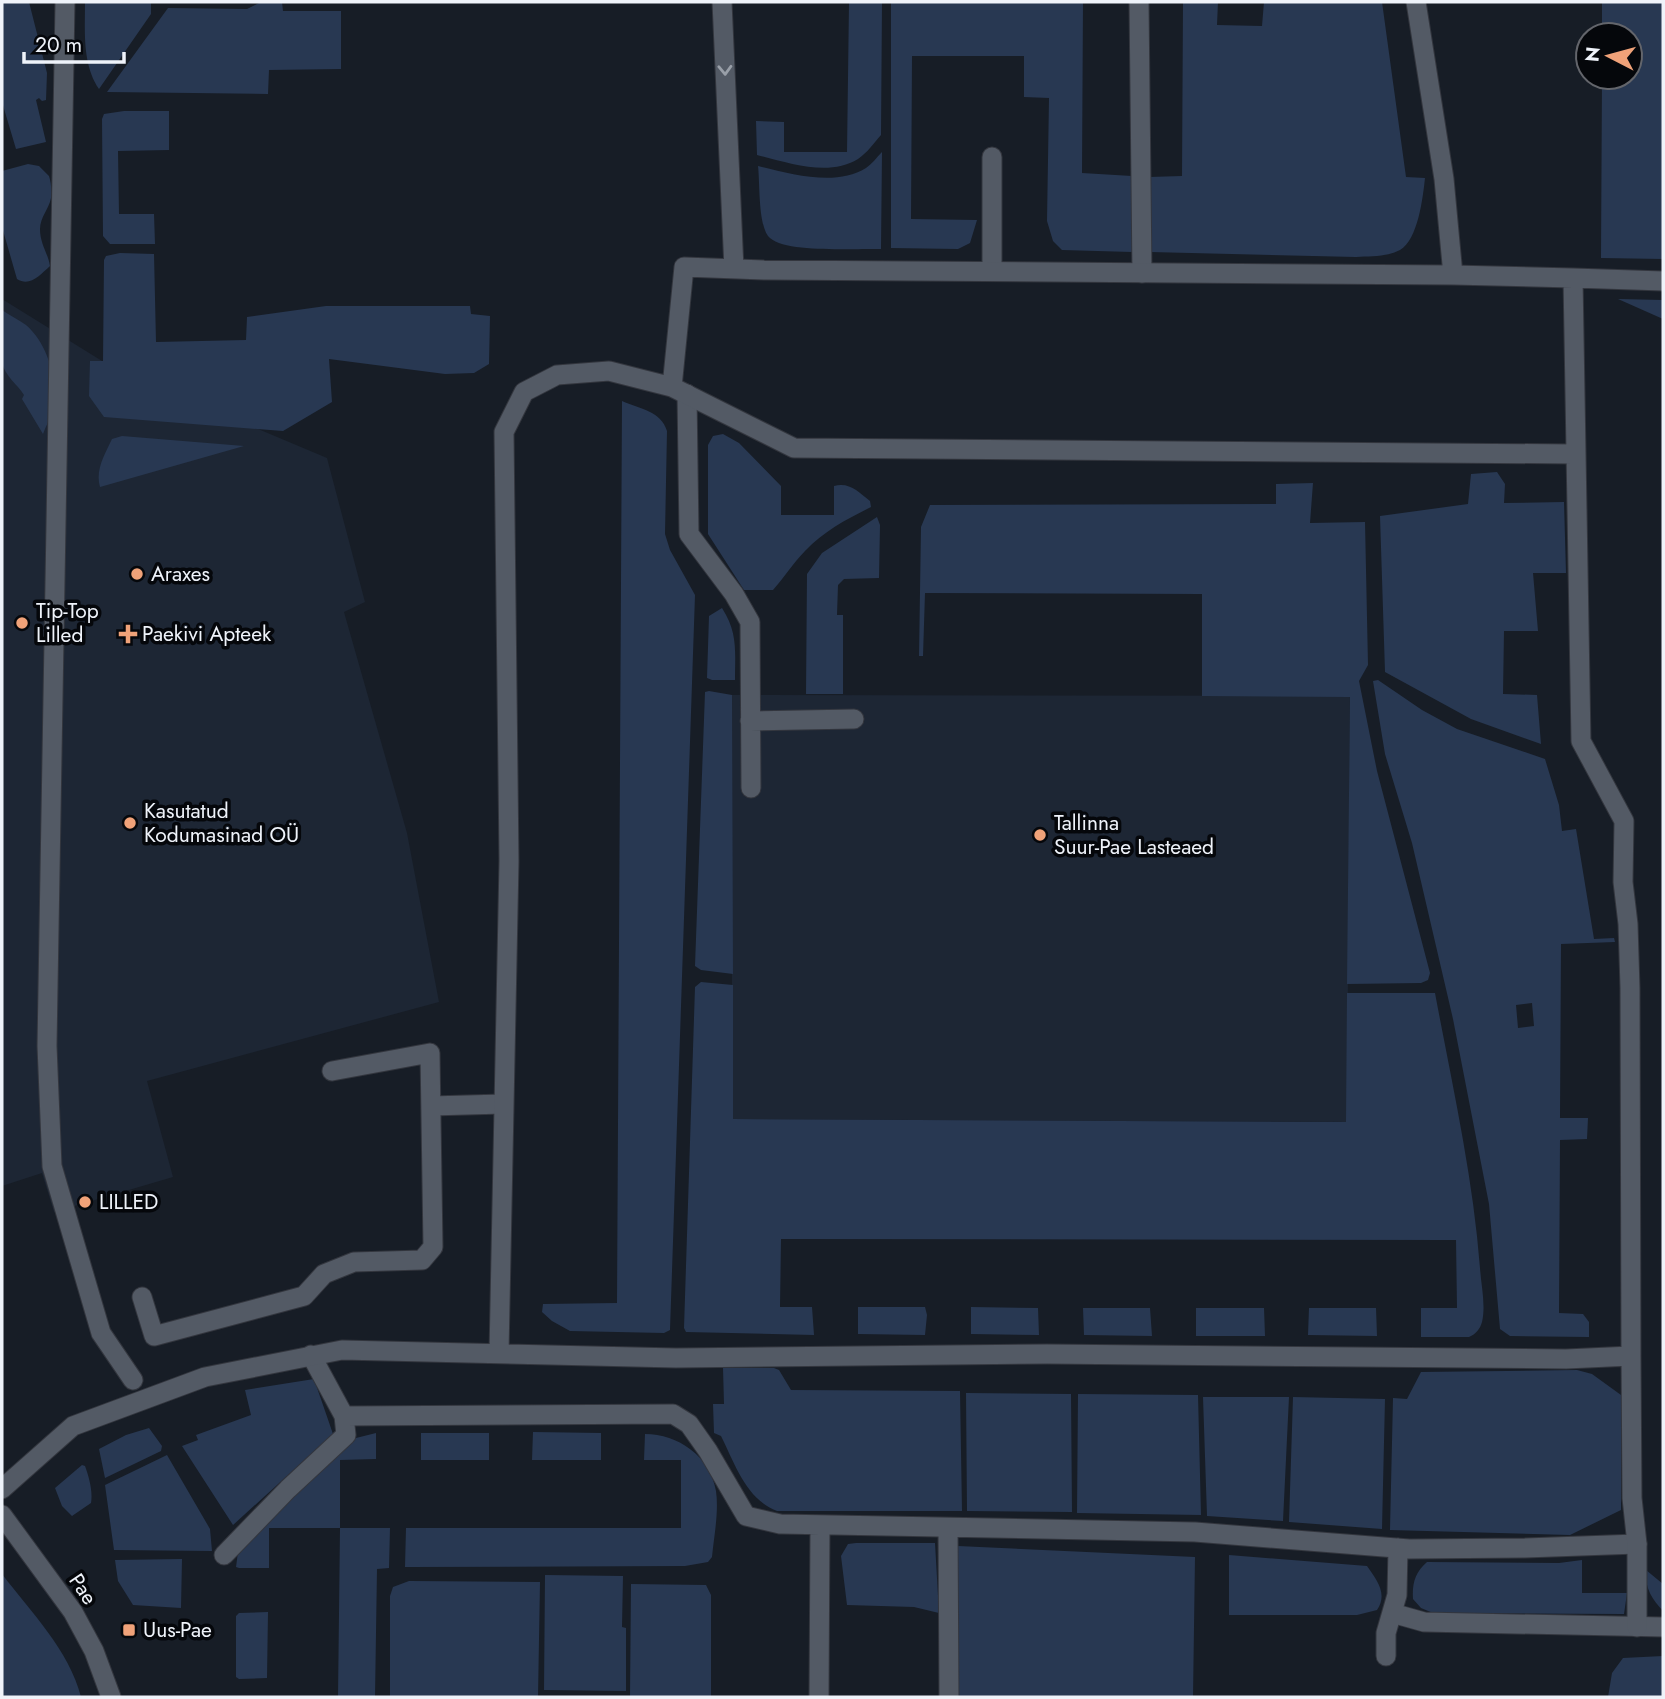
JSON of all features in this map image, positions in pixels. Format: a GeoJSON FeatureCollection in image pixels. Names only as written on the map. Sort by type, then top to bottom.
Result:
{"type":"FeatureCollection","features":[{"type":"Feature","properties":{"kind":"street"},"geometry":{"type":"LineString","coordinates":[[65,2],[47,1046],[52,1166],[101,1333],[133,1380]]}},
{"type":"Feature","properties":{"kind":"street"},"geometry":{"type":"LineString","coordinates":[[722,2],[734,269]]}},
{"type":"Feature","properties":{"kind":"street"},"geometry":{"type":"LineString","coordinates":[[1139,2],[1142,273]]}},
{"type":"Feature","properties":{"kind":"street"},"geometry":{"type":"LineString","coordinates":[[1416,2],[1444,179],[1453,275]]}},
{"type":"Feature","properties":{"kind":"street"},"geometry":{"type":"LineString","coordinates":[[992,157],[992,271]]}},
{"type":"Feature","properties":{"kind":"street"},"geometry":{"type":"LineString","coordinates":[[751,788],[750,622],[734,594],[689,534],[679,391],[684,267],[1453,275],[1663,281]]}},
{"type":"Feature","properties":{"kind":"street"},"geometry":{"type":"LineString","coordinates":[[1573,278],[1581,741],[1624,821],[1623,881],[1628,924],[1630,988],[1632,1497],[1637,1544],[1637,1627]]}},
{"type":"Feature","properties":{"kind":"street"},"geometry":{"type":"LineString","coordinates":[[499,1353],[509,861],[504,432],[524,393],[557,375],[609,371],[679,391],[794,448],[1574,454]]}},
{"type":"Feature","properties":{"kind":"street"},"geometry":{"type":"LineString","coordinates":[[750,721],[854,719]]}},
{"type":"Feature","properties":{"kind":"street"},"geometry":{"type":"LineString","coordinates":[[142,1297],[154,1336],[304,1296],[324,1274],[354,1262],[422,1260],[433,1247],[430,1053],[331,1071]]}},
{"type":"Feature","properties":{"kind":"street"},"geometry":{"type":"LineString","coordinates":[[431,1106],[503,1104]]}},
{"type":"Feature","properties":{"kind":"street"},"geometry":{"type":"LineString","coordinates":[[2,1489],[73,1426],[205,1377],[342,1350],[677,1357],[1047,1354],[1566,1359],[1631,1356]]}},
{"type":"Feature","properties":{"kind":"street"},"geometry":{"type":"LineString","coordinates":[[224,1555],[288,1489],[346,1435],[344,1416],[311,1355]]}},
{"type":"Feature","properties":{"kind":"street"},"geometry":{"type":"LineString","coordinates":[[344,1416],[673,1414],[689,1424],[746,1516],[780,1524],[1195,1532],[1398,1548],[1525,1548],[1637,1544]]}},
{"type":"Feature","properties":{"kind":"street","name":"Pae"},"geometry":{"type":"LineString","coordinates":[[2,1515],[73,1612],[94,1651],[111,1697]]}},
{"type":"Feature","properties":{"kind":"street"},"geometry":{"type":"LineString","coordinates":[[819,1697],[820,1526]]}},
{"type":"Feature","properties":{"kind":"street"},"geometry":{"type":"LineString","coordinates":[[948,1528],[949,1697]]}},
{"type":"Feature","properties":{"kind":"street"},"geometry":{"type":"LineString","coordinates":[[1386,1656],[1386,1633],[1397,1595],[1398,1548]]}},
{"type":"Feature","properties":{"kind":"street"},"geometry":{"type":"LineString","coordinates":[[1392,1614],[1424,1622],[1663,1627]]}},
{"type":"Feature","properties":{"kind":"shaded area"},"geometry":{"type":"Polygon","coordinates":[[[2,2],[29,2],[47,73],[46,100],[36,100],[46,142],[16,149],[2,102],[2,2]]]}},
{"type":"Feature","properties":{"kind":"shaded area"},"geometry":{"type":"Polygon","coordinates":[[[85,2],[151,2],[151,14],[99,89],[87,58],[85,2]]]}},
{"type":"Feature","properties":{"kind":"shaded area"},"geometry":{"type":"Polygon","coordinates":[[[261,2],[282,2],[283,11],[341,11],[341,69],[269,70],[268,94],[107,92],[168,8],[247,9],[261,2]]]}},
{"type":"Feature","properties":{"kind":"shaded area"},"geometry":{"type":"Polygon","coordinates":[[[849,2],[882,2],[881,135],[858,159],[834,167],[809,167],[757,155],[756,121],[784,122],[784,152],[847,152],[849,2]]]}},
{"type":"Feature","properties":{"kind":"shaded area"},"geometry":{"type":"Polygon","coordinates":[[[891,2],[1083,2],[1082,173],[1132,176],[1132,252],[1062,250],[1053,241],[1047,221],[1049,98],[1024,97],[1024,56],[912,56],[911,219],[977,220],[970,243],[958,249],[891,248],[891,2]]]}},
{"type":"Feature","properties":{"kind":"shaded area"},"geometry":{"type":"Polygon","coordinates":[[[1183,2],[1218,2],[1217,25],[1262,26],[1264,2],[1382,2],[1406,177],[1425,178],[1419,217],[1406,245],[1390,254],[1356,257],[1150,252],[1149,177],[1182,176],[1183,2]]]}},
{"type":"Feature","properties":{"kind":"shaded area"},"geometry":{"type":"Polygon","coordinates":[[[1602,2],[1663,2],[1663,259],[1601,258],[1602,91],[1644,91],[1644,21],[1602,21],[1602,2]]]}},
{"type":"Feature","properties":{"kind":"shaded area"},"geometry":{"type":"Polygon","coordinates":[[[169,111],[169,150],[118,151],[119,214],[154,214],[155,244],[110,244],[103,236],[102,119],[104,114],[169,111]]]}},
{"type":"Feature","properties":{"kind":"shaded area"},"geometry":{"type":"Polygon","coordinates":[[[882,152],[881,249],[804,248],[776,242],[768,236],[761,212],[758,166],[813,177],[841,177],[866,168],[882,152]]]}},
{"type":"Feature","properties":{"kind":"shaded area"},"geometry":{"type":"Polygon","coordinates":[[[28,164],[39,166],[49,176],[51,184],[50,202],[40,229],[50,266],[35,279],[26,282],[17,279],[2,227],[2,171],[28,164]]]}},
{"type":"Feature","properties":{"kind":"shaded area"},"geometry":{"type":"Polygon","coordinates":[[[120,253],[154,254],[156,342],[246,340],[247,317],[326,306],[470,306],[471,314],[490,316],[489,364],[474,373],[445,374],[329,359],[332,402],[283,431],[104,417],[89,396],[90,361],[103,361],[104,260],[106,256],[120,253]]]}},
{"type":"Feature","properties":{"kind":"shaded area"},"geometry":{"type":"Polygon","coordinates":[[[2,299],[115,369],[327,458],[365,602],[344,612],[407,833],[439,1002],[147,1081],[173,1177],[54,1212],[42,1173],[2,1186],[2,299]]]}},
{"type":"Feature","properties":{"kind":"shaded area"},"geometry":{"type":"Polygon","coordinates":[[[1618,299],[1663,300],[1663,319],[1618,299]]]}},
{"type":"Feature","properties":{"kind":"shaded area"},"geometry":{"type":"Polygon","coordinates":[[[2,310],[34,333],[50,363],[54,397],[43,434],[22,399],[24,395],[2,363],[2,310]]]}},
{"type":"Feature","properties":{"kind":"shaded area"},"geometry":{"type":"Polygon","coordinates":[[[622,401],[655,415],[667,431],[665,534],[670,550],[695,595],[670,1330],[664,1333],[570,1331],[542,1312],[543,1304],[617,1303],[622,401]]]}},
{"type":"Feature","properties":{"kind":"shaded area"},"geometry":{"type":"Polygon","coordinates":[[[723,434],[739,443],[781,486],[781,515],[834,515],[834,486],[840,485],[858,491],[870,501],[871,507],[820,537],[773,590],[744,590],[708,534],[708,445],[713,436],[723,434]]]}},
{"type":"Feature","properties":{"kind":"shaded area"},"geometry":{"type":"Polygon","coordinates":[[[122,436],[244,446],[100,487],[99,474],[104,456],[112,439],[122,436]]]}},
{"type":"Feature","properties":{"kind":"shaded area"},"geometry":{"type":"Polygon","coordinates":[[[1497,472],[1505,484],[1504,503],[1564,502],[1566,573],[1533,573],[1538,631],[1504,631],[1503,694],[1537,695],[1541,744],[1471,719],[1385,672],[1380,516],[1468,504],[1471,474],[1497,472]]]}},
{"type":"Feature","properties":{"kind":"shaded area"},"geometry":{"type":"Polygon","coordinates":[[[1313,483],[1310,523],[1365,522],[1368,665],[1359,681],[1377,771],[1430,973],[1428,980],[1421,983],[1347,984],[1350,697],[1202,696],[1202,594],[925,593],[923,656],[919,656],[921,527],[930,505],[1276,504],[1276,484],[1313,483]]]}},
{"type":"Feature","properties":{"kind":"shaded area"},"geometry":{"type":"Polygon","coordinates":[[[877,517],[880,525],[879,578],[844,579],[838,585],[837,615],[843,615],[843,694],[806,694],[807,574],[822,553],[877,517]]]}},
{"type":"Feature","properties":{"kind":"shaded area"},"geometry":{"type":"Polygon","coordinates":[[[722,608],[733,634],[735,680],[707,678],[709,616],[722,608]]]}},
{"type":"Feature","properties":{"kind":"shaded area"},"geometry":{"type":"Polygon","coordinates":[[[1378,680],[1422,710],[1457,729],[1545,759],[1559,805],[1562,831],[1576,829],[1594,939],[1614,938],[1615,942],[1561,944],[1560,1118],[1588,1118],[1587,1139],[1560,1140],[1559,1313],[1583,1314],[1589,1322],[1589,1337],[1510,1336],[1500,1329],[1489,1204],[1453,1019],[1412,843],[1385,754],[1373,681],[1378,680]],[[1532,1003],[1516,1005],[1518,1028],[1534,1026],[1532,1003]]]}},
{"type":"Feature","properties":{"kind":"shaded area"},"geometry":{"type":"Polygon","coordinates":[[[705,692],[732,695],[733,974],[701,970],[695,966],[705,692]]]}},
{"type":"Feature","properties":{"kind":"shaded area","name":"Tallinna Suur-Pae Lasteaed"},"geometry":{"type":"Polygon","coordinates":[[[732,695],[1350,696],[1347,1122],[732,1119],[732,695]]]}},
{"type":"Feature","properties":{"kind":"shaded area"},"geometry":{"type":"Polygon","coordinates":[[[701,982],[733,985],[733,1119],[1346,1122],[1347,993],[1435,993],[1477,1234],[1483,1302],[1481,1325],[1476,1333],[1469,1337],[1421,1337],[1421,1308],[1457,1308],[1456,1240],[781,1239],[780,1307],[812,1307],[814,1335],[686,1332],[684,1328],[695,987],[701,982]]]}},
{"type":"Feature","properties":{"kind":"shaded area"},"geometry":{"type":"Polygon","coordinates":[[[858,1307],[925,1307],[925,1335],[858,1334],[858,1307]]]}},
{"type":"Feature","properties":{"kind":"shaded area"},"geometry":{"type":"Polygon","coordinates":[[[971,1307],[1038,1308],[1039,1335],[971,1334],[971,1307]]]}},
{"type":"Feature","properties":{"kind":"shaded area"},"geometry":{"type":"Polygon","coordinates":[[[1083,1308],[1150,1308],[1152,1336],[1084,1335],[1083,1308]]]}},
{"type":"Feature","properties":{"kind":"shaded area"},"geometry":{"type":"Polygon","coordinates":[[[1196,1308],[1264,1308],[1265,1336],[1196,1336],[1196,1308]]]}},
{"type":"Feature","properties":{"kind":"shaded area"},"geometry":{"type":"Polygon","coordinates":[[[1309,1308],[1376,1308],[1377,1336],[1308,1335],[1309,1308]]]}},
{"type":"Feature","properties":{"kind":"shaded area"},"geometry":{"type":"Polygon","coordinates":[[[723,1368],[774,1368],[779,1370],[791,1390],[960,1391],[962,1511],[777,1511],[766,1505],[749,1489],[721,1436],[714,1433],[713,1404],[724,1404],[723,1368]]]}},
{"type":"Feature","properties":{"kind":"shaded area"},"geometry":{"type":"Polygon","coordinates":[[[1577,1370],[1592,1374],[1621,1395],[1621,1510],[1570,1535],[1390,1530],[1393,1398],[1407,1399],[1421,1372],[1577,1370]]]}},
{"type":"Feature","properties":{"kind":"shaded area"},"geometry":{"type":"Polygon","coordinates":[[[314,1379],[333,1434],[233,1525],[182,1446],[198,1440],[196,1435],[251,1415],[245,1390],[314,1379]]]}},
{"type":"Feature","properties":{"kind":"shaded area"},"geometry":{"type":"Polygon","coordinates":[[[966,1393],[1071,1394],[1072,1512],[967,1511],[966,1393]]]}},
{"type":"Feature","properties":{"kind":"shaded area"},"geometry":{"type":"Polygon","coordinates":[[[1078,1394],[1198,1395],[1201,1515],[1077,1513],[1078,1394]]]}},
{"type":"Feature","properties":{"kind":"shaded area"},"geometry":{"type":"Polygon","coordinates":[[[1203,1397],[1289,1397],[1283,1521],[1207,1516],[1203,1397]]]}},
{"type":"Feature","properties":{"kind":"shaded area"},"geometry":{"type":"Polygon","coordinates":[[[1293,1397],[1385,1399],[1382,1529],[1289,1522],[1293,1397]]]}},
{"type":"Feature","properties":{"kind":"shaded area"},"geometry":{"type":"Polygon","coordinates":[[[149,1428],[162,1446],[161,1451],[105,1478],[99,1449],[126,1435],[149,1428]]]}},
{"type":"Feature","properties":{"kind":"shaded area"},"geometry":{"type":"Polygon","coordinates":[[[533,1432],[601,1433],[601,1460],[532,1460],[533,1432]]]}},
{"type":"Feature","properties":{"kind":"shaded area"},"geometry":{"type":"Polygon","coordinates":[[[376,1433],[376,1459],[340,1460],[340,1528],[269,1528],[269,1568],[236,1567],[238,1552],[244,1542],[356,1438],[376,1433]]]}},
{"type":"Feature","properties":{"kind":"shaded area"},"geometry":{"type":"Polygon","coordinates":[[[421,1433],[489,1433],[489,1460],[421,1460],[421,1433]]]}},
{"type":"Feature","properties":{"kind":"shaded area"},"geometry":{"type":"Polygon","coordinates":[[[645,1434],[669,1438],[691,1449],[707,1467],[713,1479],[717,1516],[712,1557],[708,1562],[685,1566],[405,1567],[406,1528],[681,1528],[681,1460],[644,1460],[645,1434]]]}},
{"type":"Feature","properties":{"kind":"shaded area"},"geometry":{"type":"Polygon","coordinates":[[[167,1455],[210,1529],[212,1551],[114,1550],[105,1485],[167,1455]]]}},
{"type":"Feature","properties":{"kind":"shaded area"},"geometry":{"type":"Polygon","coordinates":[[[82,1465],[85,1466],[89,1479],[91,1503],[72,1516],[62,1506],[55,1488],[82,1465]]]}},
{"type":"Feature","properties":{"kind":"shaded area"},"geometry":{"type":"Polygon","coordinates":[[[340,1528],[390,1528],[389,1568],[377,1569],[375,1697],[338,1697],[340,1528]]]}},
{"type":"Feature","properties":{"kind":"shaded area"},"geometry":{"type":"Polygon","coordinates":[[[935,1543],[939,1613],[914,1607],[847,1605],[841,1556],[848,1544],[935,1543]]]}},
{"type":"Feature","properties":{"kind":"shaded area"},"geometry":{"type":"Polygon","coordinates":[[[958,1546],[1195,1557],[1193,1697],[958,1697],[958,1546]]]}},
{"type":"Feature","properties":{"kind":"shaded area"},"geometry":{"type":"Polygon","coordinates":[[[1229,1555],[1367,1566],[1380,1587],[1380,1604],[1377,1610],[1357,1615],[1229,1615],[1229,1555]]]}},
{"type":"Feature","properties":{"kind":"shaded area"},"geometry":{"type":"Polygon","coordinates":[[[182,1559],[181,1608],[133,1605],[118,1581],[115,1560],[182,1559]]]}},
{"type":"Feature","properties":{"kind":"shaded area"},"geometry":{"type":"Polygon","coordinates":[[[1582,1560],[1582,1593],[1627,1593],[1624,1614],[1433,1613],[1421,1608],[1413,1599],[1415,1579],[1427,1562],[1559,1563],[1582,1560]]]}},
{"type":"Feature","properties":{"kind":"shaded area"},"geometry":{"type":"Polygon","coordinates":[[[1646,1570],[1663,1584],[1663,1611],[1650,1592],[1646,1570]]]}},
{"type":"Feature","properties":{"kind":"shaded area"},"geometry":{"type":"Polygon","coordinates":[[[2,1574],[58,1647],[68,1663],[81,1697],[2,1697],[2,1574]]]}},
{"type":"Feature","properties":{"kind":"shaded area"},"geometry":{"type":"Polygon","coordinates":[[[545,1575],[623,1576],[622,1627],[626,1628],[626,1691],[544,1690],[545,1575]]]}},
{"type":"Feature","properties":{"kind":"shaded area"},"geometry":{"type":"Polygon","coordinates":[[[409,1581],[540,1582],[538,1697],[390,1697],[390,1596],[393,1587],[409,1581]]]}},
{"type":"Feature","properties":{"kind":"shaded area"},"geometry":{"type":"Polygon","coordinates":[[[631,1584],[706,1585],[711,1595],[711,1697],[630,1697],[631,1584]]]}},
{"type":"Feature","properties":{"kind":"shaded area"},"geometry":{"type":"Polygon","coordinates":[[[268,1612],[267,1678],[239,1679],[236,1677],[236,1616],[239,1613],[268,1612]]]}},
{"type":"Feature","properties":{"kind":"shaded area"},"geometry":{"type":"Polygon","coordinates":[[[1663,1656],[1663,1697],[1608,1697],[1612,1673],[1623,1658],[1663,1656]]]}},
{"type":"Feature","properties":{"kind":"place","name":"Araxes"},"geometry":{"type":"Point","coordinates":[137,574]}},
{"type":"Feature","properties":{"kind":"place","name":"Tip-Top Lilled"},"geometry":{"type":"Point","coordinates":[22,623]}},
{"type":"Feature","properties":{"kind":"place","name":"Paekivi Apteek"},"geometry":{"type":"Point","coordinates":[128,634]}},
{"type":"Feature","properties":{"kind":"place","name":"Kasutatud Kodumasinad OÜ"},"geometry":{"type":"Point","coordinates":[130,823]}},
{"type":"Feature","properties":{"kind":"place","name":"Tallinna Suur-Pae Lasteaed"},"geometry":{"type":"Point","coordinates":[1040,835]}},
{"type":"Feature","properties":{"kind":"place","name":"LILLED"},"geometry":{"type":"Point","coordinates":[85,1202]}},
{"type":"Feature","properties":{"kind":"place","name":"Uus-Pae"},"geometry":{"type":"Point","coordinates":[129,1630]}}]}
